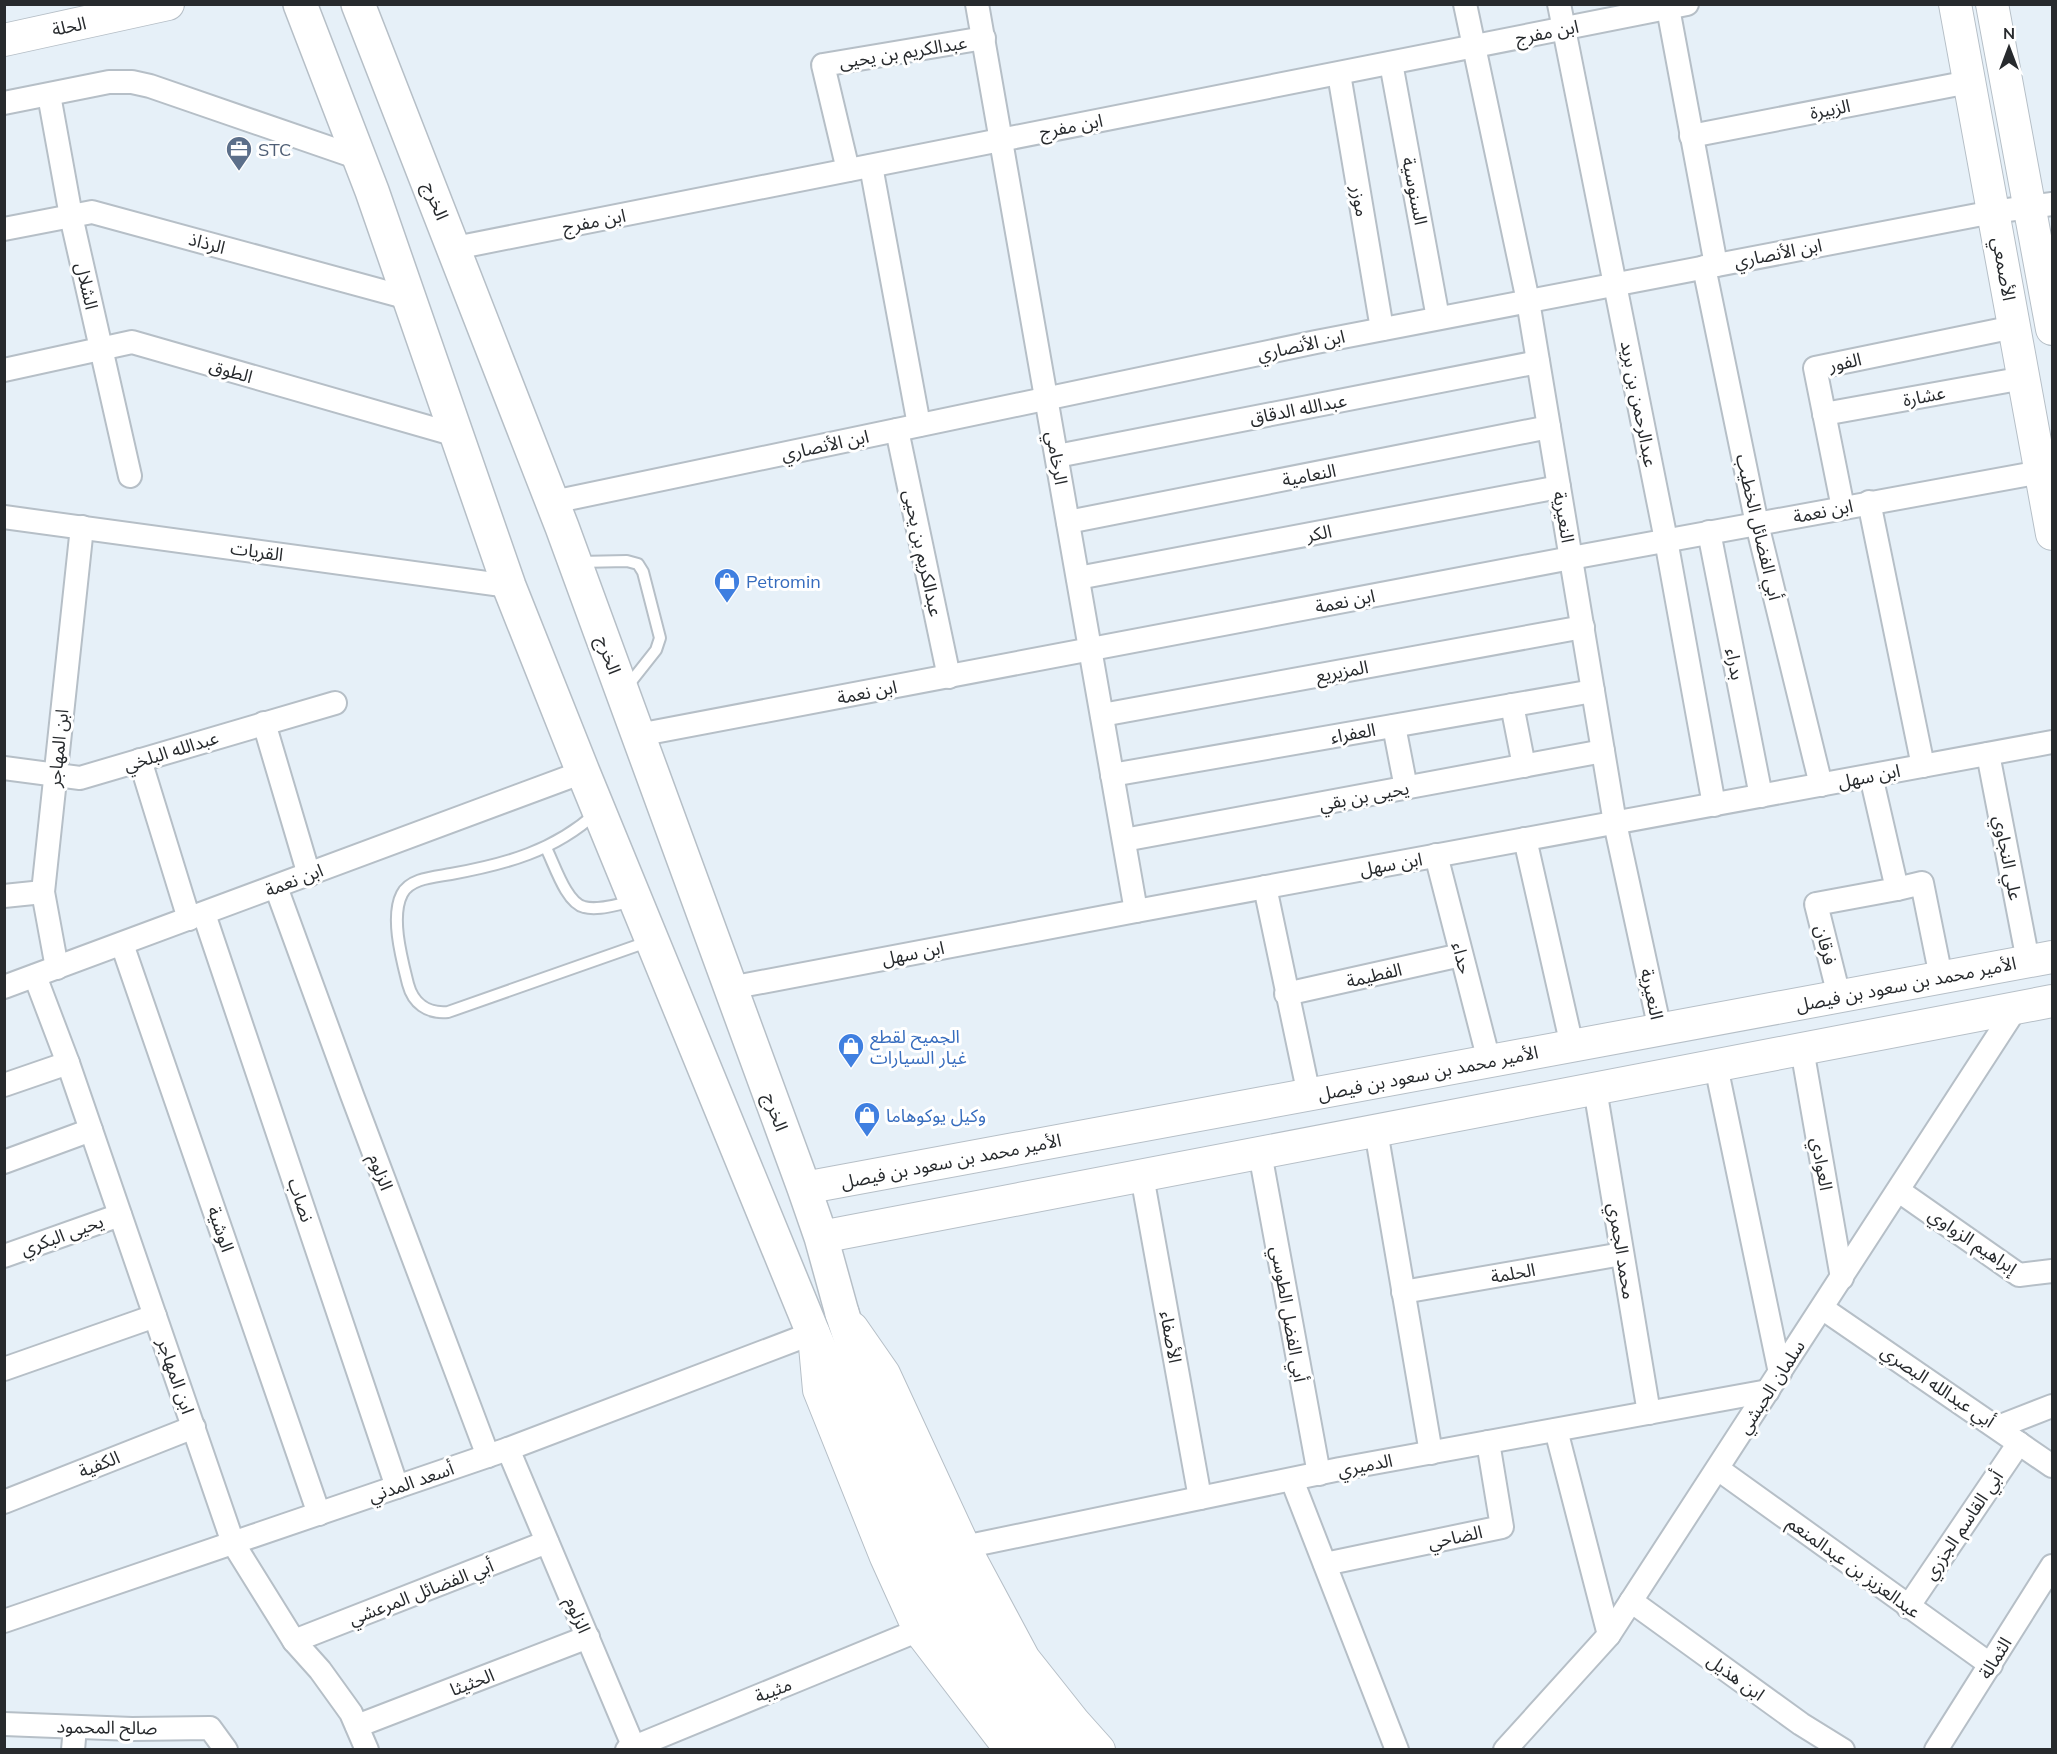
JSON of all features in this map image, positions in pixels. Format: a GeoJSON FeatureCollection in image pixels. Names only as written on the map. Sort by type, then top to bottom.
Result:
{"type":"FeatureCollection","features":[{"type":"Feature","properties":{"kind":"main road"},"geometry":{"type":"LineString","coordinates":[[300,4],[359,158],[508,586],[813,1333],[878,1455],[997,1653],[1066,1749]]}},
{"type":"Feature","properties":{"kind":"main road","name":"الخرج"},"geometry":{"type":"LineString","coordinates":[[358,4],[553,502],[804,1188],[821,1237],[878,1455]]}},
{"type":"Feature","properties":{"kind":"main road"},"geometry":{"type":"LineString","coordinates":[[878,1455],[915,1569],[941,1621],[967,1659],[1038,1749]]}},
{"type":"Feature","properties":{"kind":"street","name":"الحلة"},"geometry":{"type":"LineString","coordinates":[[4,40],[168,4]]}},
{"type":"Feature","properties":{"kind":"street","name":"الرخامي"},"geometry":{"type":"LineString","coordinates":[[977,4],[1136,911]]}},
{"type":"Feature","properties":{"kind":"street","name":"النعيرية"},"geometry":{"type":"LineString","coordinates":[[1464,4],[1528,301],[1615,823],[1660,1030]]}},
{"type":"Feature","properties":{"kind":"street","name":"عبدالرحمن بن بريد"},"geometry":{"type":"LineString","coordinates":[[1559,4],[1666,540],[1714,805]]}},
{"type":"Feature","properties":{"kind":"street","name":"الأصمعي"},"geometry":{"type":"LineString","coordinates":[[1955,4],[2024,378],[2047,471],[2052,534]]}},
{"type":"Feature","properties":{"kind":"street","name":"الأصمعي"},"geometry":{"type":"LineString","coordinates":[[1992,4],[2041,206],[2052,329]]}},
{"type":"Feature","properties":{"kind":"street","name":"ابن مفرج"},"geometry":{"type":"LineString","coordinates":[[454,248],[1339,74],[1664,7]]}},
{"type":"Feature","properties":{"kind":"street","name":"أبي الفضائل الخطيب"},"geometry":{"type":"LineString","coordinates":[[1664,7],[1691,136],[1710,266],[1757,524],[1821,785]]}},
{"type":"Feature","properties":{"kind":"street","name":"عبدالكريم بن يحيى"},"geometry":{"type":"LineString","coordinates":[[848,170],[823,65],[984,38]]}},
{"type":"Feature","properties":{"kind":"street","name":"السنوسية"},"geometry":{"type":"LineString","coordinates":[[1391,63],[1438,318]]}},
{"type":"Feature","properties":{"kind":"street","name":"موزر"},"geometry":{"type":"LineString","coordinates":[[1339,74],[1382,329]]}},
{"type":"Feature","properties":{"kind":"street"},"geometry":{"type":"LineString","coordinates":[[4,103],[109,82],[132,82],[150,86],[359,158]]}},
{"type":"Feature","properties":{"kind":"street","name":"الزبيرة"},"geometry":{"type":"LineString","coordinates":[[1691,136],[1969,82]]}},
{"type":"Feature","properties":{"kind":"street","name":"الشلال"},"geometry":{"type":"LineString","coordinates":[[49,95],[71,216],[130,476]]}},
{"type":"Feature","properties":{"kind":"street","name":"عبدالكريم بن يحيى"},"geometry":{"type":"LineString","coordinates":[[871,166],[908,428],[949,677]]}},
{"type":"Feature","properties":{"kind":"street","name":"ابن الأنصاري"},"geometry":{"type":"LineString","coordinates":[[553,502],[1382,329],[1993,212],[2041,206]]}},
{"type":"Feature","properties":{"kind":"street","name":"الرذاذ"},"geometry":{"type":"LineString","coordinates":[[4,229],[92,212],[408,298]]}},
{"type":"Feature","properties":{"kind":"street","name":"الفور"},"geometry":{"type":"LineString","coordinates":[[1843,508],[1815,368],[2014,327]]}},
{"type":"Feature","properties":{"kind":"street","name":"الطوق"},"geometry":{"type":"LineString","coordinates":[[4,370],[132,342],[456,435]]}},
{"type":"Feature","properties":{"kind":"street","name":"عبدالله الدقاق"},"geometry":{"type":"LineString","coordinates":[[1057,456],[1538,362]]}},
{"type":"Feature","properties":{"kind":"street","name":"عشارة"},"geometry":{"type":"LineString","coordinates":[[1824,414],[2024,378]]}},
{"type":"Feature","properties":{"kind":"street","name":"النعامية"},"geometry":{"type":"LineString","coordinates":[[1068,522],[1549,427]]}},
{"type":"Feature","properties":{"kind":"street","name":"ابن نعمة"},"geometry":{"type":"LineString","coordinates":[[638,735],[1666,540],[2047,471]]}},
{"type":"Feature","properties":{"kind":"street","name":"الكر"},"geometry":{"type":"LineString","coordinates":[[1078,579],[1559,487]]}},
{"type":"Feature","properties":{"kind":"street"},"geometry":{"type":"LineString","coordinates":[[1869,502],[1923,766]]}},
{"type":"Feature","properties":{"kind":"street","name":"القريات"},"geometry":{"type":"LineString","coordinates":[[4,517],[508,586]]}},
{"type":"Feature","properties":{"kind":"street","name":"ابن المهاجر"},"geometry":{"type":"LineString","coordinates":[[57,968],[43,892],[82,527]]}},
{"type":"Feature","properties":{"kind":"street","name":"بدراء"},"geometry":{"type":"LineString","coordinates":[[1709,532],[1761,796]]}},
{"type":"Feature","properties":{"kind":"street","name":"المزيريع"},"geometry":{"type":"LineString","coordinates":[[1102,715],[1582,627]]}},
{"type":"Feature","properties":{"kind":"street","name":"العفراء"},"geometry":{"type":"LineString","coordinates":[[1112,774],[1593,691]]}},
{"type":"Feature","properties":{"kind":"street","name":"عبدالله البلخي"},"geometry":{"type":"LineString","coordinates":[[4,768],[56,773],[80,778],[335,704]]}},
{"type":"Feature","properties":{"kind":"street"},"geometry":{"type":"LineString","coordinates":[[1512,705],[1524,766]]}},
{"type":"Feature","properties":{"kind":"street"},"geometry":{"type":"LineString","coordinates":[[264,723],[309,874]]}},
{"type":"Feature","properties":{"kind":"street"},"geometry":{"type":"LineString","coordinates":[[1394,726],[1406,788]]}},
{"type":"Feature","properties":{"kind":"street","name":"ابن سهل"},"geometry":{"type":"LineString","coordinates":[[730,988],[2052,742]]}},
{"type":"Feature","properties":{"kind":"street","name":"يحيى بن بقي"},"geometry":{"type":"LineString","coordinates":[[1124,840],[1603,751]]}},
{"type":"Feature","properties":{"kind":"street","name":"علي النجاوي"},"geometry":{"type":"LineString","coordinates":[[1988,754],[2040,959]]}},
{"type":"Feature","properties":{"kind":"street","name":"نصاب"},"geometry":{"type":"LineString","coordinates":[[140,760],[397,1487]]}},
{"type":"Feature","properties":{"kind":"street","name":"ابن نعمة"},"geometry":{"type":"LineString","coordinates":[[4,987],[583,772]]}},
{"type":"Feature","properties":{"kind":"street"},"geometry":{"type":"LineString","coordinates":[[1871,776],[1897,889]]}},
{"type":"Feature","properties":{"kind":"street"},"geometry":{"type":"LineString","coordinates":[[1525,839],[1572,1046]]}},
{"type":"Feature","properties":{"kind":"street","name":"حداء"},"geometry":{"type":"LineString","coordinates":[[1436,855],[1489,1061]]}},
{"type":"Feature","properties":{"kind":"street","name":"فرقان"},"geometry":{"type":"LineString","coordinates":[[1839,996],[1816,904],[1922,882],[1941,977]]}},
{"type":"Feature","properties":{"kind":"street","name":"الزلوم"},"geometry":{"type":"LineString","coordinates":[[276,887],[352,1095],[498,1453],[547,1542],[632,1748]]}},
{"type":"Feature","properties":{"kind":"street"},"geometry":{"type":"LineString","coordinates":[[1265,887],[1309,1095]]}},
{"type":"Feature","properties":{"kind":"street"},"geometry":{"type":"LineString","coordinates":[[4,896],[43,892]]}},
{"type":"Feature","properties":{"kind":"street","name":"الوشية"},"geometry":{"type":"LineString","coordinates":[[122,944],[319,1514]]}},
{"type":"Feature","properties":{"kind":"street","name":"الفطيمة"},"geometry":{"type":"LineString","coordinates":[[1286,994],[1461,956]]}},
{"type":"Feature","properties":{"kind":"street","name":"الأمير محمد بن سعود بن فيصل"},"geometry":{"type":"LineString","coordinates":[[804,1188],[2040,959]]}},
{"type":"Feature","properties":{"kind":"street","name":"ابن المهاجر"},"geometry":{"type":"LineString","coordinates":[[35,976],[68,1063],[233,1543],[294,1641],[320,1670],[351,1713],[367,1749]]}},
{"type":"Feature","properties":{"kind":"street"},"geometry":{"type":"LineString","coordinates":[[821,1237],[2052,1001]]}},
{"type":"Feature","properties":{"kind":"street","name":"سلمان الحبشي"},"geometry":{"type":"LineString","coordinates":[[1505,1749],[1609,1635],[2016,1008]]}},
{"type":"Feature","properties":{"kind":"street","name":"العوادي"},"geometry":{"type":"LineString","coordinates":[[1803,1049],[1842,1278]]}},
{"type":"Feature","properties":{"kind":"street"},"geometry":{"type":"LineString","coordinates":[[4,1085],[68,1063]]}},
{"type":"Feature","properties":{"kind":"street"},"geometry":{"type":"LineString","coordinates":[[1716,1066],[1774,1382]]}},
{"type":"Feature","properties":{"kind":"street","name":"محمد الجمري"},"geometry":{"type":"LineString","coordinates":[[1595,1089],[1649,1413]]}},
{"type":"Feature","properties":{"kind":"street"},"geometry":{"type":"LineString","coordinates":[[4,1162],[91,1130]]}},
{"type":"Feature","properties":{"kind":"street"},"geometry":{"type":"LineString","coordinates":[[1376,1131],[1431,1453]]}},
{"type":"Feature","properties":{"kind":"street","name":"أبي الفضل الطوسي"},"geometry":{"type":"LineString","coordinates":[[1260,1153],[1319,1474]]}},
{"type":"Feature","properties":{"kind":"street","name":"الأصفاء"},"geometry":{"type":"LineString","coordinates":[[1142,1176],[1200,1498]]}},
{"type":"Feature","properties":{"kind":"street","name":"إبراهيم الزواوي"},"geometry":{"type":"LineString","coordinates":[[1899,1191],[2019,1275],[2052,1271]]}},
{"type":"Feature","properties":{"kind":"street","name":"يحيى البكري"},"geometry":{"type":"LineString","coordinates":[[4,1256],[120,1215]]}},
{"type":"Feature","properties":{"kind":"street","name":"الحلمة"},"geometry":{"type":"LineString","coordinates":[[1403,1292],[1622,1254]]}},
{"type":"Feature","properties":{"kind":"street","name":"أبي عبدالله البصري"},"geometry":{"type":"LineString","coordinates":[[1822,1308],[2052,1466]]}},
{"type":"Feature","properties":{"kind":"street"},"geometry":{"type":"LineString","coordinates":[[842,1313],[884,1374],[964,1547],[1024,1659],[1074,1722],[1099,1749]]}},
{"type":"Feature","properties":{"kind":"street"},"geometry":{"type":"LineString","coordinates":[[4,1369],[155,1316]]}},
{"type":"Feature","properties":{"kind":"street"},"geometry":{"type":"LineString","coordinates":[[813,1333],[819,1390],[886,1557],[919,1630],[1011,1749]]}},
{"type":"Feature","properties":{"kind":"street","name":"أسعد المدني"},"geometry":{"type":"LineString","coordinates":[[4,1621],[498,1453],[813,1333]]}},
{"type":"Feature","properties":{"kind":"street","name":"الدميري"},"geometry":{"type":"LineString","coordinates":[[964,1547],[1292,1479],[1649,1413],[1774,1382]]}},
{"type":"Feature","properties":{"kind":"street"},"geometry":{"type":"LineString","coordinates":[[1998,1428],[2052,1406]]}},
{"type":"Feature","properties":{"kind":"street","name":"الكفية"},"geometry":{"type":"LineString","coordinates":[[4,1502],[194,1427]]}},
{"type":"Feature","properties":{"kind":"street"},"geometry":{"type":"LineString","coordinates":[[1556,1430],[1609,1635]]}},
{"type":"Feature","properties":{"kind":"street","name":"الضاحي"},"geometry":{"type":"LineString","coordinates":[[1325,1563],[1502,1527],[1488,1442]]}},
{"type":"Feature","properties":{"kind":"street","name":"أبي القاسم الجزري"},"geometry":{"type":"LineString","coordinates":[[1908,1607],[2019,1443]]}},
{"type":"Feature","properties":{"kind":"street","name":"عبدالعزيز بن عبدالمنعم"},"geometry":{"type":"LineString","coordinates":[[1718,1469],[1991,1665]]}},
{"type":"Feature","properties":{"kind":"street"},"geometry":{"type":"LineString","coordinates":[[1292,1479],[1397,1749]]}},
{"type":"Feature","properties":{"kind":"street","name":"أبي الفضائل المرعشي"},"geometry":{"type":"LineString","coordinates":[[294,1641],[547,1542]]}},
{"type":"Feature","properties":{"kind":"street","name":"الثمالة"},"geometry":{"type":"LineString","coordinates":[[1936,1749],[2052,1566]]}},
{"type":"Feature","properties":{"kind":"street","name":"ابن هذيل"},"geometry":{"type":"LineString","coordinates":[[1632,1601],[1801,1724],[1843,1749]]}},
{"type":"Feature","properties":{"kind":"street","name":"مثيبة"},"geometry":{"type":"LineString","coordinates":[[632,1748],[919,1630]]}},
{"type":"Feature","properties":{"kind":"street","name":"الحثيثا"},"geometry":{"type":"LineString","coordinates":[[357,1726],[588,1637]]}},
{"type":"Feature","properties":{"kind":"street","name":"صالح المحمود"},"geometry":{"type":"LineString","coordinates":[[4,1724],[74,1738],[132,1729],[210,1728],[226,1749]]}},
{"type":"Feature","properties":{"kind":"lane"},"geometry":{"type":"LineString","coordinates":[[575,562],[627,561],[638,564],[643,572],[660,638],[656,651],[622,693]]}},
{"type":"Feature","properties":{"kind":"lane"},"geometry":{"type":"LineString","coordinates":[[598,811],[569,835],[546,848],[478,870],[409,885],[402,893],[398,906],[400,955],[410,992],[421,1006],[430,1011],[441,1013],[460,1009],[651,940]]}},
{"type":"Feature","properties":{"kind":"lane"},"geometry":{"type":"LineString","coordinates":[[546,848],[570,897],[577,904],[596,908],[635,901]]}},
{"type":"Feature","properties":{"kind":"place","name":"STC"},"geometry":{"type":"Point","coordinates":[239,172]}},
{"type":"Feature","properties":{"kind":"place","name":"Petromin"},"geometry":{"type":"Point","coordinates":[727,604]}},
{"type":"Feature","properties":{"kind":"place","name":"الجميح لقطع غيار السيارات"},"geometry":{"type":"Point","coordinates":[851,1069]}},
{"type":"Feature","properties":{"kind":"place","name":"وكيل يوكوهاما"},"geometry":{"type":"Point","coordinates":[867,1138]}}]}
